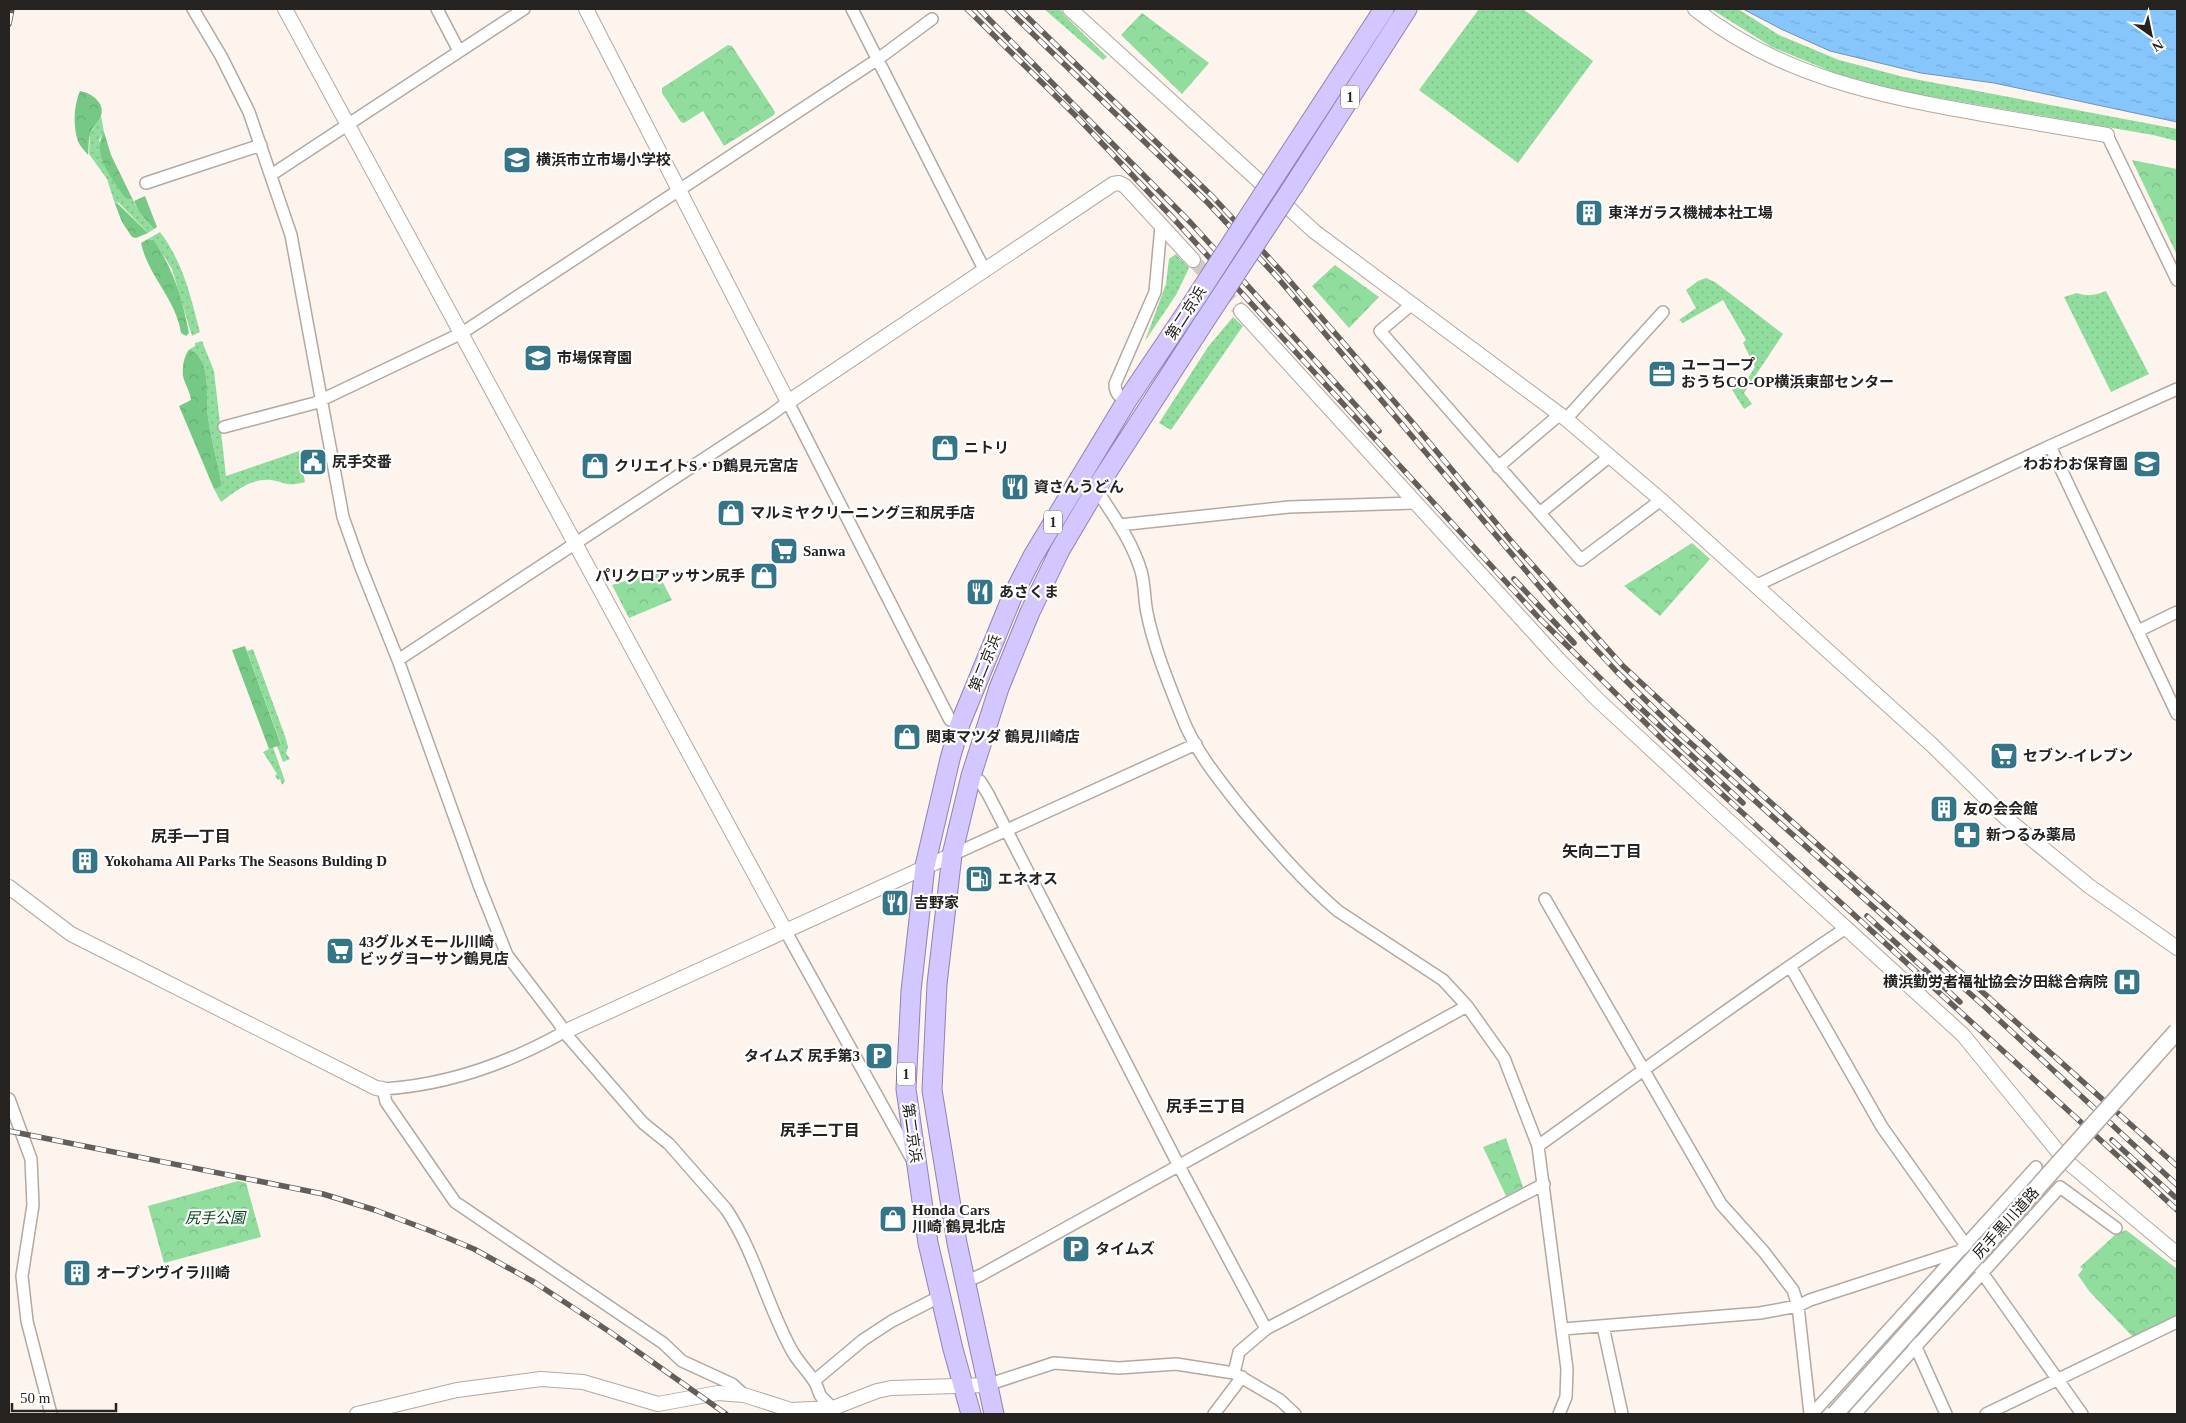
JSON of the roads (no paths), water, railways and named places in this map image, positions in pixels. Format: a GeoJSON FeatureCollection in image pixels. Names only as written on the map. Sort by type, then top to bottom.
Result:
{"type":"FeatureCollection","features":[{"type":"Feature","properties":{"kind":"highway","name":"第二京浜"},"geometry":{"type":"LineString","coordinates":[[971,1414],[953,1349],[928,1242],[906,1089],[911,991],[926,866],[950,759],[960,724],[1012,597],[1033,556],[1126,402],[1384,9]]}},
{"type":"Feature","properties":{"kind":"highway","name":"第二京浜"},"geometry":{"type":"LineString","coordinates":[[994,1414],[965,1282],[944,1172],[932,1090],[937,984],[952,855],[971,776],[999,688],[1030,612],[1060,550],[1096,488],[1407,9]]}},
{"type":"Feature","properties":{"kind":"main road","name":"尻手黒川道路"},"geometry":{"type":"LineString","coordinates":[[1835,1414],[2177,1032]]}},
{"type":"Feature","properties":{"kind":"street"},"geometry":{"type":"LineString","coordinates":[[193,9],[221,56],[245,104],[261,145],[291,235],[343,517],[398,660],[479,885],[507,955],[564,1032],[643,1123],[669,1144],[726,1209],[744,1243],[768,1303],[792,1351],[814,1381],[821,1396],[834,1411]]}},
{"type":"Feature","properties":{"kind":"street"},"geometry":{"type":"LineString","coordinates":[[285,9],[785,930],[917,1167]]}},
{"type":"Feature","properties":{"kind":"street"},"geometry":{"type":"LineString","coordinates":[[437,9],[459,51]]}},
{"type":"Feature","properties":{"kind":"street"},"geometry":{"type":"LineString","coordinates":[[271,175],[524,9]]}},
{"type":"Feature","properties":{"kind":"street"},"geometry":{"type":"LineString","coordinates":[[586,9],[950,720],[960,724]]}},
{"type":"Feature","properties":{"kind":"street"},"geometry":{"type":"LineString","coordinates":[[852,9],[985,271]]}},
{"type":"Feature","properties":{"kind":"street"},"geometry":{"type":"LineString","coordinates":[[1070,9],[1315,232],[1563,417],[1610,456],[1931,744],[2006,818],[2089,886],[2173,945]]}},
{"type":"Feature","properties":{"kind":"street"},"geometry":{"type":"LineString","coordinates":[[1695,9],[1743,41],[1789,65],[1845,86],[1913,102],[2107,136],[2177,280]]}},
{"type":"Feature","properties":{"kind":"street"},"geometry":{"type":"LineString","coordinates":[[224,427],[315,403],[322,398],[462,333],[878,59],[932,19]]}},
{"type":"Feature","properties":{"kind":"street"},"geometry":{"type":"LineString","coordinates":[[146,183],[261,145]]}},
{"type":"Feature","properties":{"kind":"street"},"geometry":{"type":"LineString","coordinates":[[398,660],[764,420],[1113,184],[1119,183],[1125,186],[1193,260]]}},
{"type":"Feature","properties":{"kind":"street"},"geometry":{"type":"LineString","coordinates":[[1126,402],[1118,395],[1115,390],[1115,384],[1155,292],[1161,226]]}},
{"type":"Feature","properties":{"kind":"street"},"geometry":{"type":"LineString","coordinates":[[1412,304],[1380,332],[1498,467],[1541,512],[1581,560],[1661,500]]}},
{"type":"Feature","properties":{"kind":"street"},"geometry":{"type":"LineString","coordinates":[[1241,311],[1414,503],[1598,700],[1963,1035],[2064,1159],[2177,1254]]}},
{"type":"Feature","properties":{"kind":"street"},"geometry":{"type":"LineString","coordinates":[[1498,467],[1563,417],[1663,312]]}},
{"type":"Feature","properties":{"kind":"street"},"geometry":{"type":"LineString","coordinates":[[1756,586],[2050,446],[2177,389]]}},
{"type":"Feature","properties":{"kind":"street"},"geometry":{"type":"LineString","coordinates":[[2050,446],[2177,714]]}},
{"type":"Feature","properties":{"kind":"street"},"geometry":{"type":"LineString","coordinates":[[1541,512],[1610,456]]}},
{"type":"Feature","properties":{"kind":"street"},"geometry":{"type":"LineString","coordinates":[[1096,488],[1119,525],[1142,573],[1147,613],[1183,719],[1216,776],[1272,845],[1323,898],[1338,911],[1443,980],[1467,1006],[1504,1058],[1538,1146],[1544,1184],[1568,1382],[1566,1397],[1559,1414]]}},
{"type":"Feature","properties":{"kind":"street"},"geometry":{"type":"LineString","coordinates":[[1119,525],[1288,507],[1414,503]]}},
{"type":"Feature","properties":{"kind":"street"},"geometry":{"type":"LineString","coordinates":[[2138,631],[2177,612]]}},
{"type":"Feature","properties":{"kind":"street"},"geometry":{"type":"LineString","coordinates":[[9,887],[71,934],[376,1088],[413,1087],[458,1077],[507,1061],[564,1032],[785,930],[1196,744]]}},
{"type":"Feature","properties":{"kind":"street"},"geometry":{"type":"LineString","coordinates":[[971,776],[980,781],[1179,1166],[1266,1329]]}},
{"type":"Feature","properties":{"kind":"street"},"geometry":{"type":"LineString","coordinates":[[1544,899],[1721,1204],[1764,1252],[1793,1290],[1798,1306],[1811,1414]]}},
{"type":"Feature","properties":{"kind":"street"},"geometry":{"type":"LineString","coordinates":[[1538,1146],[1644,1071],[1685,1039],[1846,928]]}},
{"type":"Feature","properties":{"kind":"street"},"geometry":{"type":"LineString","coordinates":[[1790,966],[1882,1126],[1961,1248],[1983,1274],[2082,1414]]}},
{"type":"Feature","properties":{"kind":"street"},"geometry":{"type":"LineString","coordinates":[[965,1282],[982,1275],[1467,1006]]}},
{"type":"Feature","properties":{"kind":"street"},"geometry":{"type":"LineString","coordinates":[[383,1089],[386,1102],[454,1202],[663,1343],[682,1361],[732,1384],[744,1395]]}},
{"type":"Feature","properties":{"kind":"street"},"geometry":{"type":"LineString","coordinates":[[9,1099],[31,1159],[33,1205],[22,1276],[26,1321],[51,1414]]}},
{"type":"Feature","properties":{"kind":"street"},"geometry":{"type":"LineString","coordinates":[[1811,1414],[2036,1167]]}},
{"type":"Feature","properties":{"kind":"street"},"geometry":{"type":"LineString","coordinates":[[1214,1414],[1238,1375],[1239,1352],[1266,1329],[1544,1184]]}},
{"type":"Feature","properties":{"kind":"street"},"geometry":{"type":"LineString","coordinates":[[1855,1414],[1917,1348],[2060,1187],[2116,1228]]}},
{"type":"Feature","properties":{"kind":"street"},"geometry":{"type":"LineString","coordinates":[[1563,1329],[1760,1313],[1798,1306],[1810,1300],[1961,1248]]}},
{"type":"Feature","properties":{"kind":"street"},"geometry":{"type":"LineString","coordinates":[[814,1381],[863,1340],[884,1326],[941,1296]]}},
{"type":"Feature","properties":{"kind":"street"},"geometry":{"type":"LineString","coordinates":[[1901,1317],[1946,1414]]}},
{"type":"Feature","properties":{"kind":"street"},"geometry":{"type":"LineString","coordinates":[[1986,1414],[2177,1322]]}},
{"type":"Feature","properties":{"kind":"street"},"geometry":{"type":"LineString","coordinates":[[1603,1326],[1622,1414]]}},
{"type":"Feature","properties":{"kind":"street"},"geometry":{"type":"LineString","coordinates":[[357,1414],[457,1390],[542,1379],[583,1382],[658,1404],[718,1393],[744,1395],[791,1410],[834,1411],[877,1391],[891,1388],[986,1384],[1054,1363],[1120,1368],[1176,1364],[1238,1375],[1280,1400],[1295,1414]]}},
{"type":"Feature","properties":{"kind":"water"},"geometry":{"type":"Polygon","coordinates":[[[1743,9],[2177,9],[2177,122],[1994,83],[1921,73],[1830,51],[1743,9]]]}},
{"type":"Feature","properties":{"kind":"tunnel"},"geometry":{"type":"LineString","coordinates":[[1193,260],[1241,311]]}},
{"type":"Feature","properties":{"kind":"railway"},"geometry":{"type":"LineString","coordinates":[[9,24],[12,9]]}},
{"type":"Feature","properties":{"kind":"railway"},"geometry":{"type":"LineString","coordinates":[[967,9],[1077,117],[1173,218],[1539,618],[1665,742],[2177,1210]]}},
{"type":"Feature","properties":{"kind":"railway"},"geometry":{"type":"LineString","coordinates":[[979,9],[1191,223],[1379,431]]}},
{"type":"Feature","properties":{"kind":"railway"},"geometry":{"type":"LineString","coordinates":[[1007,9],[1208,203],[1277,277],[1555,605],[1617,672],[1676,730],[1985,1007],[2177,1185]]}},
{"type":"Feature","properties":{"kind":"railway"},"geometry":{"type":"LineString","coordinates":[[1019,9],[1213,197],[1282,272],[1413,423],[1512,542],[1623,666],[1759,792],[2177,1166]]}},
{"type":"Feature","properties":{"kind":"railway"},"geometry":{"type":"LineString","coordinates":[[1514,579],[1574,643]]}},
{"type":"Feature","properties":{"kind":"railway"},"geometry":{"type":"LineString","coordinates":[[1633,701],[1743,803]]}},
{"type":"Feature","properties":{"kind":"railway"},"geometry":{"type":"LineString","coordinates":[[1867,916],[1960,1002]]}},
{"type":"Feature","properties":{"kind":"railway"},"geometry":{"type":"LineString","coordinates":[[9,1131],[323,1194],[375,1210],[431,1231],[474,1249],[534,1282],[610,1332],[726,1414]]}},
{"type":"Feature","properties":{"kind":"railway"},"geometry":{"type":"LineString","coordinates":[[2112,1140],[2175,1197]]}},
{"type":"Feature","properties":{"kind":"place","name":"横浜市立市場小学校"},"geometry":{"type":"Point","coordinates":[517,160]}},
{"type":"Feature","properties":{"kind":"place","name":"東洋ガラス機械本社工場"},"geometry":{"type":"Point","coordinates":[1589,213]}},
{"type":"Feature","properties":{"kind":"place","name":"市場保育園"},"geometry":{"type":"Point","coordinates":[538,358]}},
{"type":"Feature","properties":{"kind":"place","name":"ユーコープ おうちCO-OP横浜東部センター"},"geometry":{"type":"Point","coordinates":[1662,374]}},
{"type":"Feature","properties":{"kind":"place","name":"ニトリ"},"geometry":{"type":"Point","coordinates":[945,448]}},
{"type":"Feature","properties":{"kind":"place","name":"尻手交番"},"geometry":{"type":"Point","coordinates":[313,462]}},
{"type":"Feature","properties":{"kind":"place","name":"わおわお保育園"},"geometry":{"type":"Point","coordinates":[2147,464]}},
{"type":"Feature","properties":{"kind":"place","name":"クリエイトS・D鶴見元宮店"},"geometry":{"type":"Point","coordinates":[595,466]}},
{"type":"Feature","properties":{"kind":"place","name":"資さんうどん"},"geometry":{"type":"Point","coordinates":[1015,487]}},
{"type":"Feature","properties":{"kind":"place","name":"マルミヤクリーニング三和尻手店"},"geometry":{"type":"Point","coordinates":[731,513]}},
{"type":"Feature","properties":{"kind":"place","name":"Sanwa"},"geometry":{"type":"Point","coordinates":[784,551]}},
{"type":"Feature","properties":{"kind":"place","name":"パリクロアッサン尻手"},"geometry":{"type":"Point","coordinates":[764,576]}},
{"type":"Feature","properties":{"kind":"place","name":"あさくま"},"geometry":{"type":"Point","coordinates":[980,592]}},
{"type":"Feature","properties":{"kind":"place","name":"関東マツダ 鶴見川崎店"},"geometry":{"type":"Point","coordinates":[907,737]}},
{"type":"Feature","properties":{"kind":"place","name":"セブン-イレブン"},"geometry":{"type":"Point","coordinates":[2004,756]}},
{"type":"Feature","properties":{"kind":"place","name":"友の会会館"},"geometry":{"type":"Point","coordinates":[1944,809]}},
{"type":"Feature","properties":{"kind":"place","name":"新つるみ薬局"},"geometry":{"type":"Point","coordinates":[1967,835]}},
{"type":"Feature","properties":{"kind":"place","name":"Yokohama All Parks The Seasons Bulding D"},"geometry":{"type":"Point","coordinates":[85,861]}},
{"type":"Feature","properties":{"kind":"place","name":"エネオス"},"geometry":{"type":"Point","coordinates":[979,879]}},
{"type":"Feature","properties":{"kind":"place","name":"吉野家"},"geometry":{"type":"Point","coordinates":[895,903]}},
{"type":"Feature","properties":{"kind":"place","name":"43グルメモール川崎 ビッグヨーサン鶴見店"},"geometry":{"type":"Point","coordinates":[340,951]}},
{"type":"Feature","properties":{"kind":"place","name":"横浜勤労者福祉協会汐田総合病院"},"geometry":{"type":"Point","coordinates":[2127,982]}},
{"type":"Feature","properties":{"kind":"place","name":"タイムズ 尻手第3"},"geometry":{"type":"Point","coordinates":[879,1056]}},
{"type":"Feature","properties":{"kind":"place","name":"Honda Cars 川崎 鶴見北店"},"geometry":{"type":"Point","coordinates":[893,1219]}},
{"type":"Feature","properties":{"kind":"place","name":"タイムズ"},"geometry":{"type":"Point","coordinates":[1076,1249]}},
{"type":"Feature","properties":{"kind":"place","name":"オープンヴイラ川崎"},"geometry":{"type":"Point","coordinates":[77,1273]}},
{"type":"Feature","properties":{"kind":"district","name":"尻手一丁目"},"geometry":{"type":"Point","coordinates":[191,836]}},
{"type":"Feature","properties":{"kind":"district","name":"矢向二丁目"},"geometry":{"type":"Point","coordinates":[1602,851]}},
{"type":"Feature","properties":{"kind":"district","name":"尻手三丁目"},"geometry":{"type":"Point","coordinates":[1206,1106]}},
{"type":"Feature","properties":{"kind":"district","name":"尻手二丁目"},"geometry":{"type":"Point","coordinates":[820,1130]}},
{"type":"Feature","properties":{"kind":"park label","name":"尻手公園"},"geometry":{"type":"Point","coordinates":[215,1218]}}]}
